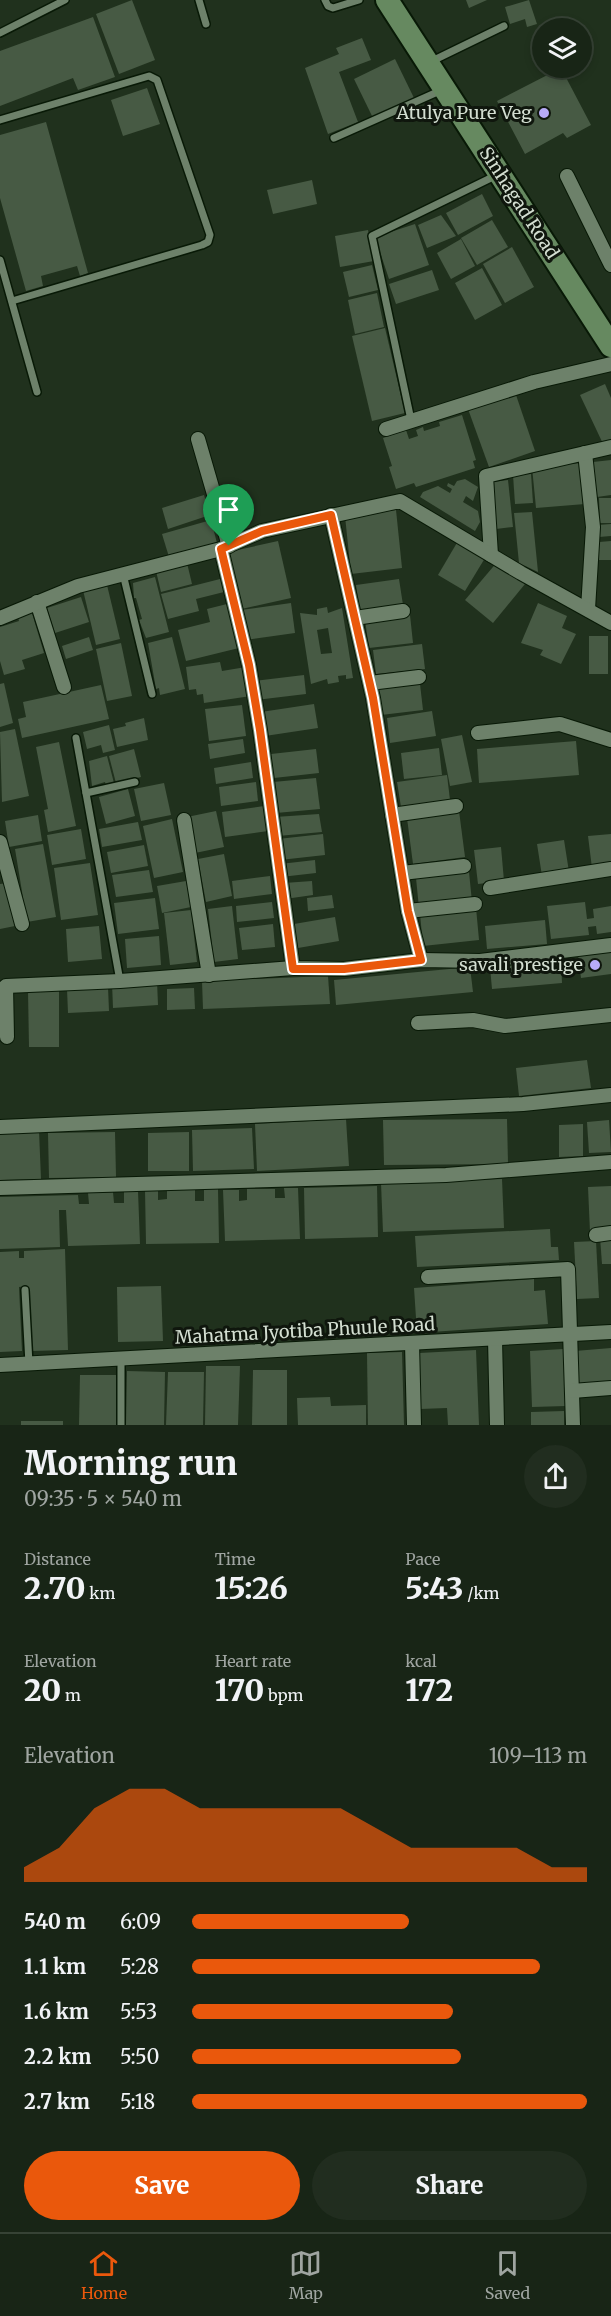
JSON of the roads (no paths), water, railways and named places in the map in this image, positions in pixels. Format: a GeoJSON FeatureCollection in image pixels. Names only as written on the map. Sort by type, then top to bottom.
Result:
{"type":"FeatureCollection","features":[{"type":"Feature","properties":{"kind":"main road","name":"Sinhagad Road"},"geometry":{"type":"LineString","coordinates":[[387,0],[611,346]]}},
{"type":"Feature","properties":{"kind":"street"},"geometry":{"type":"LineString","coordinates":[[567,176],[611,265]]}},
{"type":"Feature","properties":{"kind":"street"},"geometry":{"type":"LineString","coordinates":[[386,429],[534,382],[611,364]]}},
{"type":"Feature","properties":{"kind":"street"},"geometry":{"type":"LineString","coordinates":[[198,439],[225,547],[249,665],[293,969]]}},
{"type":"Feature","properties":{"kind":"street"},"geometry":{"type":"LineString","coordinates":[[491,555],[486,476],[611,447]]}},
{"type":"Feature","properties":{"kind":"street"},"geometry":{"type":"LineString","coordinates":[[585,453],[593,527],[588,609]]}},
{"type":"Feature","properties":{"kind":"street"},"geometry":{"type":"LineString","coordinates":[[0,618],[78,586],[225,547],[262,531],[400,501],[611,623]]}},
{"type":"Feature","properties":{"kind":"street"},"geometry":{"type":"LineString","coordinates":[[331,515],[370,683],[408,911],[421,960]]}},
{"type":"Feature","properties":{"kind":"street"},"geometry":{"type":"LineString","coordinates":[[37,602],[64,687]]}},
{"type":"Feature","properties":{"kind":"street"},"geometry":{"type":"LineString","coordinates":[[355,618],[403,611]]}},
{"type":"Feature","properties":{"kind":"street"},"geometry":{"type":"LineString","coordinates":[[370,683],[419,677]]}},
{"type":"Feature","properties":{"kind":"street"},"geometry":{"type":"LineString","coordinates":[[478,733],[560,724],[611,740]]}},
{"type":"Feature","properties":{"kind":"street"},"geometry":{"type":"LineString","coordinates":[[393,815],[456,806]]}},
{"type":"Feature","properties":{"kind":"street"},"geometry":{"type":"LineString","coordinates":[[184,820],[209,975]]}},
{"type":"Feature","properties":{"kind":"street"},"geometry":{"type":"LineString","coordinates":[[0,842],[22,924]]}},
{"type":"Feature","properties":{"kind":"street"},"geometry":{"type":"LineString","coordinates":[[402,873],[464,866]]}},
{"type":"Feature","properties":{"kind":"street"},"geometry":{"type":"LineString","coordinates":[[490,888],[611,869]]}},
{"type":"Feature","properties":{"kind":"street"},"geometry":{"type":"LineString","coordinates":[[408,911],[475,904]]}},
{"type":"Feature","properties":{"kind":"street"},"geometry":{"type":"LineString","coordinates":[[7,1037],[3,983],[120,981],[293,969],[344,969],[421,960],[480,961],[611,945]]}},
{"type":"Feature","properties":{"kind":"street"},"geometry":{"type":"LineString","coordinates":[[418,1023],[473,1020],[505,1026],[611,1015]]}},
{"type":"Feature","properties":{"kind":"street"},"geometry":{"type":"LineString","coordinates":[[0,1127],[523,1104],[611,1095]]}},
{"type":"Feature","properties":{"kind":"street"},"geometry":{"type":"LineString","coordinates":[[0,1188],[446,1175],[611,1162]]}},
{"type":"Feature","properties":{"kind":"street"},"geometry":{"type":"LineString","coordinates":[[596,1234],[611,1233]]}},
{"type":"Feature","properties":{"kind":"street"},"geometry":{"type":"LineString","coordinates":[[428,1277],[568,1269],[573,1425]]}},
{"type":"Feature","properties":{"kind":"street","name":"Mahatma Jyotiba Phuule Road"},"geometry":{"type":"LineString","coordinates":[[0,1365],[611,1332]]}},
{"type":"Feature","properties":{"kind":"street"},"geometry":{"type":"LineString","coordinates":[[495,1339],[497,1425]]}},
{"type":"Feature","properties":{"kind":"street"},"geometry":{"type":"LineString","coordinates":[[412,1343],[414,1425]]}},
{"type":"Feature","properties":{"kind":"street"},"geometry":{"type":"LineString","coordinates":[[572,1391],[611,1388]]}},
{"type":"Feature","properties":{"kind":"lane"},"geometry":{"type":"LineString","coordinates":[[0,33],[65,0]]}},
{"type":"Feature","properties":{"kind":"lane"},"geometry":{"type":"LineString","coordinates":[[199,0],[206,24]]}},
{"type":"Feature","properties":{"kind":"lane"},"geometry":{"type":"LineString","coordinates":[[326,0],[328,6],[333,8],[359,0]]}},
{"type":"Feature","properties":{"kind":"lane"},"geometry":{"type":"LineString","coordinates":[[428,63],[504,26]]}},
{"type":"Feature","properties":{"kind":"lane"},"geometry":{"type":"LineString","coordinates":[[0,120],[149,76],[158,80],[210,235],[208,242],[202,245],[12,301]]}},
{"type":"Feature","properties":{"kind":"lane"},"geometry":{"type":"LineString","coordinates":[[334,138],[445,89]]}},
{"type":"Feature","properties":{"kind":"lane"},"geometry":{"type":"LineString","coordinates":[[411,420],[372,236],[499,174]]}},
{"type":"Feature","properties":{"kind":"lane"},"geometry":{"type":"LineString","coordinates":[[0,260],[37,392]]}},
{"type":"Feature","properties":{"kind":"lane"},"geometry":{"type":"LineString","coordinates":[[123,574],[152,694]]}},
{"type":"Feature","properties":{"kind":"lane"},"geometry":{"type":"LineString","coordinates":[[76,738],[120,981]]}},
{"type":"Feature","properties":{"kind":"lane"},"geometry":{"type":"LineString","coordinates":[[86,793],[135,782]]}},
{"type":"Feature","properties":{"kind":"lane"},"geometry":{"type":"LineString","coordinates":[[25,1290],[29,1364]]}},
{"type":"Feature","properties":{"kind":"lane"},"geometry":{"type":"LineString","coordinates":[[121,1359],[121,1425]]}},
{"type":"Feature","properties":{"kind":"place","name":"Atulya Pure Veg"},"geometry":{"type":"Point","coordinates":[544,113]}},
{"type":"Feature","properties":{"kind":"place","name":"savali prestige"},"geometry":{"type":"Point","coordinates":[595,965]}}]}
